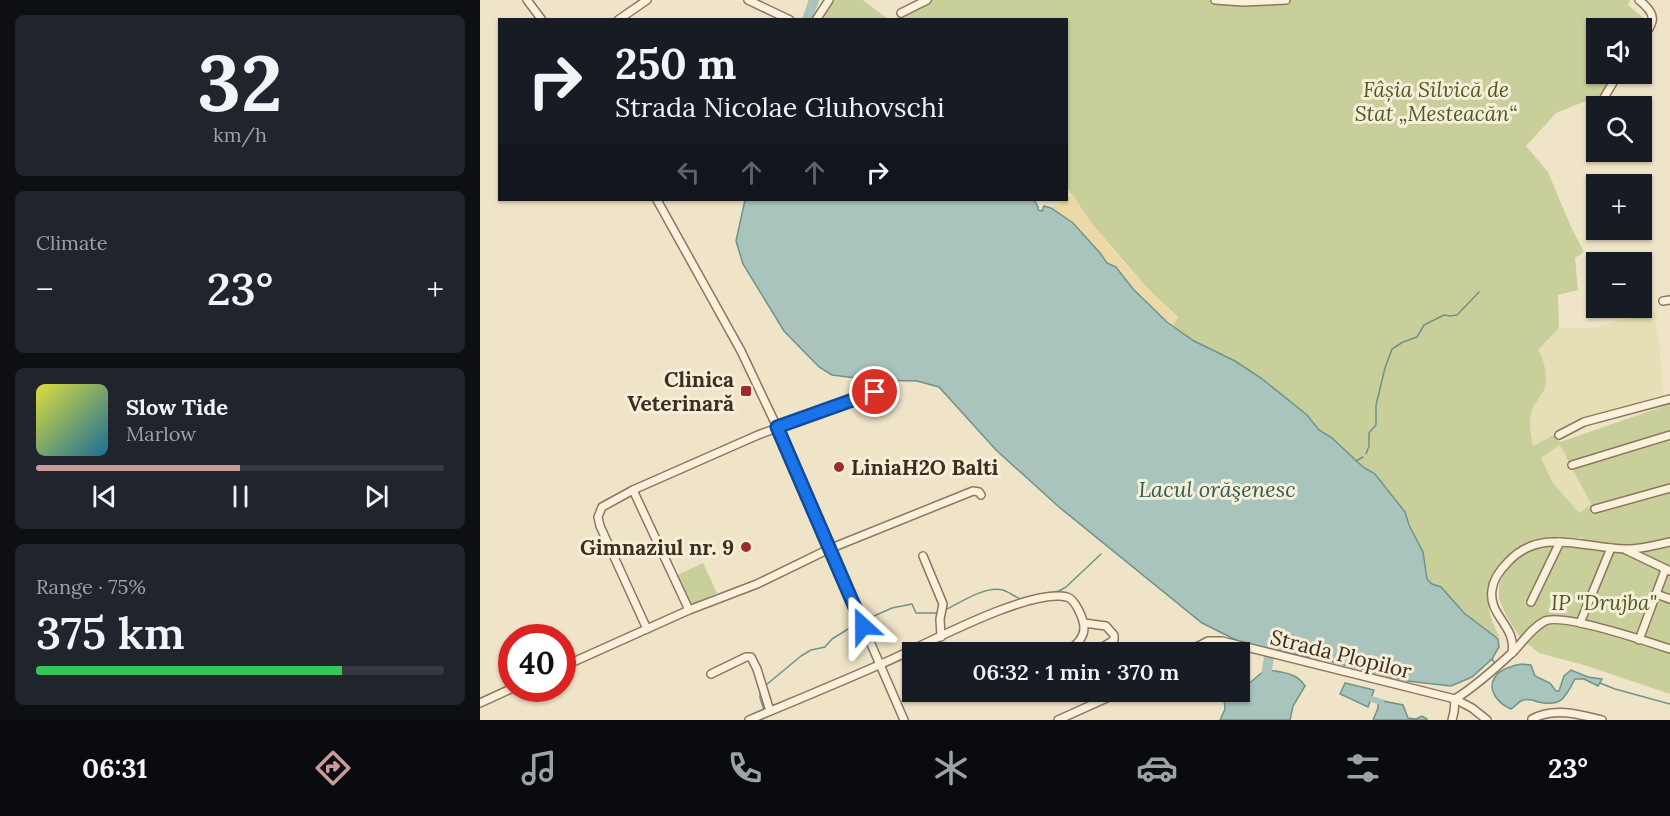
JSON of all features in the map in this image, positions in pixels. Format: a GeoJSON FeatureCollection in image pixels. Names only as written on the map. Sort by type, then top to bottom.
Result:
{"type":"FeatureCollection","features":[{"type":"Feature","properties":{"kind":"street"},"geometry":{"type":"LineString","coordinates":[[527,0],[540,18]]}},
{"type":"Feature","properties":{"kind":"street"},"geometry":{"type":"LineString","coordinates":[[621,18],[647,0]]}},
{"type":"Feature","properties":{"kind":"street"},"geometry":{"type":"LineString","coordinates":[[748,0],[786,18]]}},
{"type":"Feature","properties":{"kind":"street"},"geometry":{"type":"LineString","coordinates":[[817,18],[828,0]]}},
{"type":"Feature","properties":{"kind":"street"},"geometry":{"type":"LineString","coordinates":[[901,13],[927,0]]}},
{"type":"Feature","properties":{"kind":"street"},"geometry":{"type":"LineString","coordinates":[[1215,0],[1243,2],[1286,0]]}},
{"type":"Feature","properties":{"kind":"street"},"geometry":{"type":"LineString","coordinates":[[1640,0],[1649,8],[1653,16],[1652,21]]}},
{"type":"Feature","properties":{"kind":"street"},"geometry":{"type":"LineString","coordinates":[[658,201],[741,351],[777,427],[903,720]]}},
{"type":"Feature","properties":{"kind":"street"},"geometry":{"type":"LineString","coordinates":[[647,629],[600,526],[598,517],[602,507],[633,490],[777,427],[875,392]]}},
{"type":"Feature","properties":{"kind":"street"},"geometry":{"type":"LineString","coordinates":[[1559,435],[1584,422],[1670,399]]}},
{"type":"Feature","properties":{"kind":"street"},"geometry":{"type":"LineString","coordinates":[[1572,465],[1670,435]]}},
{"type":"Feature","properties":{"kind":"street"},"geometry":{"type":"LineString","coordinates":[[1595,509],[1670,488]]}},
{"type":"Feature","properties":{"kind":"street"},"geometry":{"type":"LineString","coordinates":[[633,490],[689,610]]}},
{"type":"Feature","properties":{"kind":"street"},"geometry":{"type":"LineString","coordinates":[[576,661],[689,610],[757,584],[829,549],[973,491],[981,495]]}},
{"type":"Feature","properties":{"kind":"street"},"geometry":{"type":"LineString","coordinates":[[1512,653],[1513,637],[1496,612],[1492,601],[1492,589],[1495,579],[1509,560],[1524,549],[1543,542],[1626,550],[1670,542]]}},
{"type":"Feature","properties":{"kind":"street"},"geometry":{"type":"LineString","coordinates":[[1531,602],[1560,542]]}},
{"type":"Feature","properties":{"kind":"street"},"geometry":{"type":"LineString","coordinates":[[1580,623],[1611,548]]}},
{"type":"Feature","properties":{"kind":"street"},"geometry":{"type":"LineString","coordinates":[[1626,550],[1668,571],[1656,594],[1639,640]]}},
{"type":"Feature","properties":{"kind":"street"},"geometry":{"type":"LineString","coordinates":[[923,556],[943,604],[940,619],[941,637]]}},
{"type":"Feature","properties":{"kind":"street"},"geometry":{"type":"LineString","coordinates":[[1656,594],[1670,599]]}},
{"type":"Feature","properties":{"kind":"street"},"geometry":{"type":"LineString","coordinates":[[748,720],[1010,607],[1043,597],[1070,598],[1084,623],[1083,633],[1078,642]]}},
{"type":"Feature","properties":{"kind":"street"},"geometry":{"type":"LineString","coordinates":[[1452,720],[1455,699],[1512,653],[1535,629],[1549,620],[1559,619],[1580,623],[1670,649]]}},
{"type":"Feature","properties":{"kind":"street"},"geometry":{"type":"LineString","coordinates":[[1084,623],[1106,626],[1114,635],[1114,640],[1111,642]]}},
{"type":"Feature","properties":{"kind":"street","name":"Strada Plopilor"},"geometry":{"type":"LineString","coordinates":[[1206,642],[1222,640],[1230,642]]}},
{"type":"Feature","properties":{"kind":"street","name":"Strada Plopilor"},"geometry":{"type":"LineString","coordinates":[[1250,647],[1455,699],[1472,708],[1487,720]]}},
{"type":"Feature","properties":{"kind":"street"},"geometry":{"type":"LineString","coordinates":[[711,674],[746,657],[752,657],[770,711]]}},
{"type":"Feature","properties":{"kind":"street"},"geometry":{"type":"LineString","coordinates":[[480,703],[498,695]]}},
{"type":"Feature","properties":{"kind":"street"},"geometry":{"type":"LineString","coordinates":[[1058,720],[1098,702]]}},
{"type":"Feature","properties":{"kind":"street"},"geometry":{"type":"LineString","coordinates":[[1532,719],[1545,713],[1557,712],[1602,720]]}},
{"type":"Feature","properties":{"kind":"shaded area"},"geometry":{"type":"Polygon","coordinates":[[[1658,311],[1655,322],[1664,398],[1562,428],[1533,447],[1530,422],[1531,412],[1538,398],[1541,355],[1538,350],[1559,328],[1592,328],[1631,318],[1652,318],[1652,313],[1658,311]]]}},
{"type":"Feature","properties":{"kind":"shaded area"},"geometry":{"type":"Polygon","coordinates":[[[1561,445],[1591,504],[1578,513],[1553,483],[1541,458],[1561,445]]]}},
{"type":"Feature","properties":{"kind":"green space"},"geometry":{"type":"Polygon","coordinates":[[[832,0],[863,0],[887,18],[821,18],[832,0]]]}},
{"type":"Feature","properties":{"kind":"green space"},"geometry":{"type":"Polygon","coordinates":[[[925,0],[1630,0],[1628,5],[1644,18],[1586,18],[1586,84],[1609,84],[1601,96],[1586,96],[1586,101],[1556,113],[1526,146],[1548,172],[1584,252],[1575,258],[1578,290],[1558,295],[1559,328],[1538,350],[1543,360],[1546,382],[1532,410],[1530,426],[1533,446],[1556,434],[1560,442],[1670,404],[1670,694],[1587,666],[1539,653],[1520,638],[1506,615],[1499,599],[1499,585],[1513,563],[1529,551],[1580,541],[1583,537],[1548,538],[1527,542],[1503,562],[1492,581],[1488,601],[1490,615],[1499,636],[1496,637],[1464,613],[1441,587],[1432,584],[1427,579],[1423,552],[1405,512],[1388,489],[1369,470],[1332,438],[1319,430],[1311,419],[1261,378],[1235,361],[1194,341],[1173,325],[1178,317],[1148,289],[1086,217],[1068,189],[1068,18],[895,18],[925,0]],[[1560,445],[1541,458],[1553,483],[1579,513],[1591,504],[1560,445]]]}},
{"type":"Feature","properties":{"kind":"green space"},"geometry":{"type":"Polygon","coordinates":[[[703,563],[717,593],[690,605],[675,576],[703,563]]]}},
{"type":"Feature","properties":{"kind":"sand"},"geometry":{"type":"Polygon","coordinates":[[[1073,195],[1095,228],[1121,260],[1178,318],[1173,325],[1132,291],[1116,267],[1107,263],[1084,234],[1051,208],[1063,201],[1068,201],[1068,198],[1073,195]]]}},
{"type":"Feature","properties":{"kind":"water","name":"Lacul orăşenesc"},"geometry":{"type":"Polygon","coordinates":[[[745,201],[1035,201],[1038,210],[1042,211],[1044,206],[1051,208],[1073,223],[1107,263],[1116,267],[1133,289],[1167,322],[1194,341],[1235,361],[1261,378],[1307,415],[1319,430],[1332,438],[1363,467],[1375,474],[1405,512],[1423,552],[1427,579],[1432,584],[1441,587],[1464,613],[1498,639],[1499,647],[1492,659],[1472,677],[1451,686],[1407,681],[1321,659],[1264,649],[1250,644],[1250,642],[1236,640],[1202,623],[1059,507],[996,450],[939,387],[917,381],[873,380],[832,375],[819,367],[784,331],[743,264],[736,241],[745,201]]]}},
{"type":"Feature","properties":{"kind":"water"},"geometry":{"type":"Polygon","coordinates":[[[1531,665],[1535,676],[1550,683],[1556,691],[1559,691],[1564,676],[1571,670],[1588,677],[1602,679],[1598,686],[1584,679],[1575,679],[1565,696],[1557,702],[1525,700],[1511,709],[1495,696],[1493,682],[1497,674],[1511,666],[1531,665]]]}},
{"type":"Feature","properties":{"kind":"water"},"geometry":{"type":"Polygon","coordinates":[[[1266,669],[1292,675],[1305,686],[1293,706],[1290,720],[1220,720],[1225,709],[1224,702],[1250,702],[1250,683],[1266,669]]]}},
{"type":"Feature","properties":{"kind":"water"},"geometry":{"type":"Polygon","coordinates":[[[1345,683],[1374,690],[1368,707],[1340,694],[1345,683]]]}},
{"type":"Feature","properties":{"kind":"water"},"geometry":{"type":"Polygon","coordinates":[[[1378,700],[1403,705],[1408,718],[1416,719],[1422,716],[1427,719],[1373,720],[1378,708],[1378,700]]]}},
{"type":"Feature","properties":{"kind":"waterway"},"geometry":{"type":"LineString","coordinates":[[808,18],[814,0]]}},
{"type":"Feature","properties":{"kind":"waterway"},"geometry":{"type":"LineString","coordinates":[[1366,454],[1369,446],[1369,433],[1376,425],[1376,405],[1392,349],[1417,337],[1424,325],[1444,315],[1457,315],[1479,292]]}},
{"type":"Feature","properties":{"kind":"waterway"},"geometry":{"type":"LineString","coordinates":[[1356,461],[1363,457]]}},
{"type":"Feature","properties":{"kind":"waterway"},"geometry":{"type":"LineString","coordinates":[[1029,597],[1059,591],[1066,587],[1101,554]]}},
{"type":"Feature","properties":{"kind":"waterway"},"geometry":{"type":"LineString","coordinates":[[947,609],[974,595],[996,589],[1021,599]]}},
{"type":"Feature","properties":{"kind":"waterway"},"geometry":{"type":"LineString","coordinates":[[865,620],[892,608],[912,604],[916,613],[937,613]]}},
{"type":"Feature","properties":{"kind":"waterway"},"geometry":{"type":"LineString","coordinates":[[766,685],[801,656],[811,650],[825,647],[832,639],[856,624]]}},
{"type":"Feature","properties":{"kind":"waterway"},"geometry":{"type":"LineString","coordinates":[[1265,683],[1270,650],[1268,642]]}},
{"type":"Feature","properties":{"kind":"waterway"},"geometry":{"type":"LineString","coordinates":[[1600,683],[1670,704]]}},
{"type":"Feature","properties":{"kind":"waterway"},"geometry":{"type":"LineString","coordinates":[[760,692],[764,710]]}},
{"type":"Feature","properties":{"kind":"waterway"},"geometry":{"type":"LineString","coordinates":[[1372,699],[1381,702]]}},
{"type":"Feature","properties":{"kind":"place","name":"Clinica Veterinară"},"geometry":{"type":"Point","coordinates":[746,391]}},
{"type":"Feature","properties":{"kind":"place","name":"LiniaH2O Balti"},"geometry":{"type":"Point","coordinates":[839,467]}},
{"type":"Feature","properties":{"kind":"place","name":"Gimnaziul nr. 9"},"geometry":{"type":"Point","coordinates":[746,547]}},
{"type":"Feature","properties":{"kind":"route"},"geometry":{"type":"LineString","coordinates":[[863,626],[777,427],[875,392]]}},
{"type":"Feature","properties":{"kind":"park label","name":"Fâșia Silvică de Stat „Mesteacăn“"},"geometry":{"type":"Point","coordinates":[1436,101]}},
{"type":"Feature","properties":{"kind":"park label","name":"IP \"Drujba\""},"geometry":{"type":"Point","coordinates":[1604,602]}}]}
